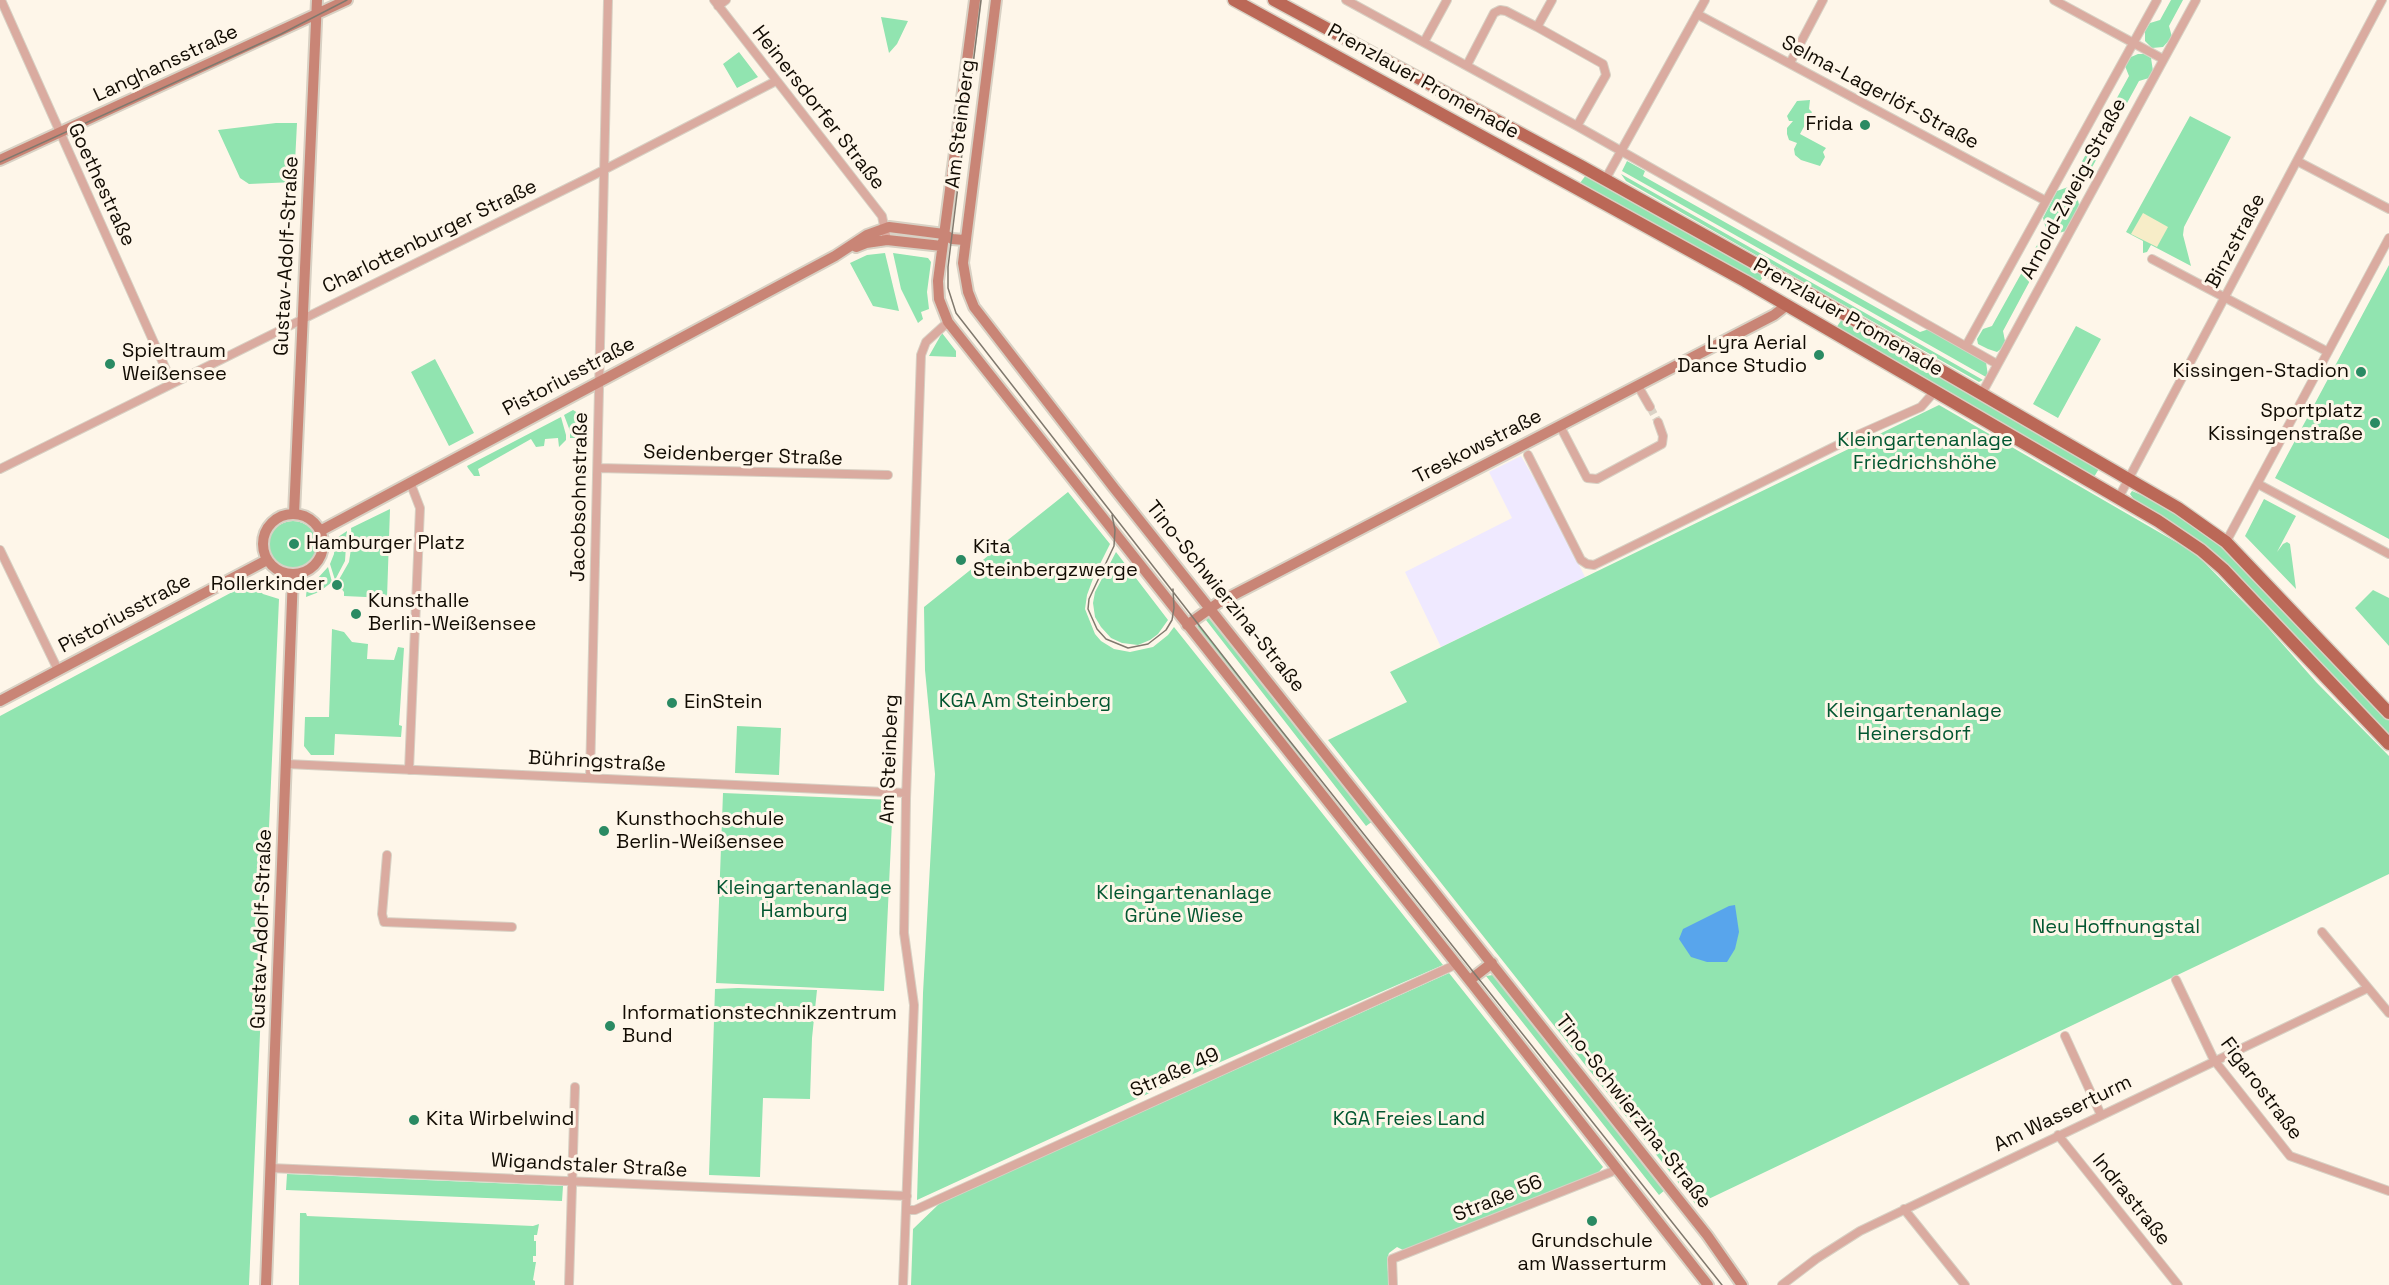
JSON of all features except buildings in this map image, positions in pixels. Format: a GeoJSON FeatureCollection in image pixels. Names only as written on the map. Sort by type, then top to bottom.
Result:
{"type":"FeatureCollection","features":[{"type":"Feature","properties":{"kind":"main road","name":"Prenzlauer Promenade"},"geometry":{"type":"LineString","coordinates":[[1233,0],[1787,305],[2119,497],[2182,537],[2213,559],[2389,744]]}},
{"type":"Feature","properties":{"kind":"main road","name":"Prenzlauer Promenade"},"geometry":{"type":"LineString","coordinates":[[1274,0],[1816,297],[2178,508],[2226,542],[2389,712]]}},
{"type":"Feature","properties":{"kind":"street","name":"Goethestraße"},"geometry":{"type":"LineString","coordinates":[[1,0],[172,383]]}},
{"type":"Feature","properties":{"kind":"street","name":"Gustav-Adolf-Straße"},"geometry":{"type":"LineString","coordinates":[[294,514],[317,0]]}},
{"type":"Feature","properties":{"kind":"street","name":"Langhansstraße"},"geometry":{"type":"LineString","coordinates":[[0,160],[346,0]]}},
{"type":"Feature","properties":{"kind":"street","name":"Jacobsohnstraße"},"geometry":{"type":"LineString","coordinates":[[590,778],[608,0]]}},
{"type":"Feature","properties":{"kind":"street"},"geometry":{"type":"LineString","coordinates":[[716,3],[726,0]]}},
{"type":"Feature","properties":{"kind":"street","name":"Am Steinberg"},"geometry":{"type":"LineString","coordinates":[[948,237],[975,0]]}},
{"type":"Feature","properties":{"kind":"street","name":"Am Steinberg"},"geometry":{"type":"LineString","coordinates":[[964,240],[996,0]]}},
{"type":"Feature","properties":{"kind":"street","name":"Prenzlauer Promenade"},"geometry":{"type":"LineString","coordinates":[[1346,0],[1577,126],[1998,364]]}},
{"type":"Feature","properties":{"kind":"street","name":"Prenzlauer Promenade"},"geometry":{"type":"LineString","coordinates":[[1424,42],[1447,0]]}},
{"type":"Feature","properties":{"kind":"street"},"geometry":{"type":"LineString","coordinates":[[1537,27],[1552,0]]}},
{"type":"Feature","properties":{"kind":"street"},"geometry":{"type":"LineString","coordinates":[[1605,180],[1705,0]]}},
{"type":"Feature","properties":{"kind":"street"},"geometry":{"type":"LineString","coordinates":[[1790,63],[1823,0]]}},
{"type":"Feature","properties":{"kind":"street"},"geometry":{"type":"LineString","coordinates":[[2054,0],[2163,59]]}},
{"type":"Feature","properties":{"kind":"street","name":"Arnold-Zweig-Straße"},"geometry":{"type":"LineString","coordinates":[[1966,346],[2157,0]]}},
{"type":"Feature","properties":{"kind":"street","name":"Arnold-Zweig-Straße"},"geometry":{"type":"LineString","coordinates":[[1982,393],[2196,0]]}},
{"type":"Feature","properties":{"kind":"street","name":"Binzstraße"},"geometry":{"type":"LineString","coordinates":[[2119,497],[2382,0]]}},
{"type":"Feature","properties":{"kind":"street","name":"Heinersdorfer Straße"},"geometry":{"type":"LineString","coordinates":[[716,3],[882,216],[887,240]]}},
{"type":"Feature","properties":{"kind":"street","name":"Prenzlauer Promenade"},"geometry":{"type":"LineString","coordinates":[[1467,65],[1494,13],[1506,10],[1537,27],[1603,64],[1606,75],[1577,126]]}},
{"type":"Feature","properties":{"kind":"street","name":"Selma-Lagerlöf-Straße"},"geometry":{"type":"LineString","coordinates":[[1697,14],[2046,201]]}},
{"type":"Feature","properties":{"kind":"street","name":"Charlottenburger Straße"},"geometry":{"type":"LineString","coordinates":[[0,468],[603,170],[776,81]]}},
{"type":"Feature","properties":{"kind":"street"},"geometry":{"type":"LineString","coordinates":[[2296,161],[2389,209]]}},
{"type":"Feature","properties":{"kind":"street"},"geometry":{"type":"LineString","coordinates":[[886,227],[964,240]]}},
{"type":"Feature","properties":{"kind":"street","name":"Pistoriusstraße"},"geometry":{"type":"LineString","coordinates":[[320,531],[835,256],[867,235],[886,227]]}},
{"type":"Feature","properties":{"kind":"street"},"geometry":{"type":"LineString","coordinates":[[948,237],[942,246],[938,296],[948,322],[1470,980],[1708,1285]]}},
{"type":"Feature","properties":{"kind":"street"},"geometry":{"type":"LineString","coordinates":[[2226,542],[2389,238]]}},
{"type":"Feature","properties":{"kind":"street","name":"Pistoriusstraße"},"geometry":{"type":"LineString","coordinates":[[835,256],[866,243],[887,240],[942,246]]}},
{"type":"Feature","properties":{"kind":"street","name":"Tino-Schwierzina-Straße"},"geometry":{"type":"LineString","coordinates":[[964,240],[964,279],[980,316],[1718,1249],[1742,1285]]}},
{"type":"Feature","properties":{"kind":"street"},"geometry":{"type":"LineString","coordinates":[[2152,259],[2328,352]]}},
{"type":"Feature","properties":{"kind":"street","name":"Treskowstraße"},"geometry":{"type":"LineString","coordinates":[[1187,625],[1211,607],[1774,315],[1787,305]]}},
{"type":"Feature","properties":{"kind":"street","name":"Am Steinberg"},"geometry":{"type":"LineString","coordinates":[[903,1285],[914,1005],[904,933],[906,793],[921,355],[926,342],[948,322]]}},
{"type":"Feature","properties":{"kind":"street"},"geometry":{"type":"LineString","coordinates":[[1638,386],[1650,407]]}},
{"type":"Feature","properties":{"kind":"street"},"geometry":{"type":"LineString","coordinates":[[1528,455],[1581,560],[1594,565],[1860,434],[1921,407],[1935,391]]}},
{"type":"Feature","properties":{"kind":"street"},"geometry":{"type":"LineString","coordinates":[[1560,426],[1587,478],[1596,479],[1662,444],[1663,436],[1658,422]]}},
{"type":"Feature","properties":{"kind":"street","name":"Seidenberger Straße"},"geometry":{"type":"LineString","coordinates":[[598,468],[888,475]]}},
{"type":"Feature","properties":{"kind":"street"},"geometry":{"type":"LineString","coordinates":[[410,482],[420,508],[410,770]]}},
{"type":"Feature","properties":{"kind":"street"},"geometry":{"type":"LineString","coordinates":[[2258,484],[2389,554]]}},
{"type":"Feature","properties":{"kind":"street"},"geometry":{"type":"LineString","coordinates":[[294,514],[307,517],[320,531],[323,540],[319,560],[305,572],[293,575],[276,570],[267,560],[262,545],[268,526],[278,518],[294,514]]}},
{"type":"Feature","properties":{"kind":"street"},"geometry":{"type":"LineString","coordinates":[[0,550],[57,670]]}},
{"type":"Feature","properties":{"kind":"street","name":"Pistoriusstraße"},"geometry":{"type":"LineString","coordinates":[[0,701],[267,560]]}},
{"type":"Feature","properties":{"kind":"street","name":"Gustav-Adolf-Straße"},"geometry":{"type":"LineString","coordinates":[[266,1285],[293,575]]}},
{"type":"Feature","properties":{"kind":"street","name":"Bühringstraße"},"geometry":{"type":"LineString","coordinates":[[287,765],[906,793]]}},
{"type":"Feature","properties":{"kind":"street"},"geometry":{"type":"LineString","coordinates":[[387,855],[382,914],[384,922],[512,927]]}},
{"type":"Feature","properties":{"kind":"street"},"geometry":{"type":"LineString","coordinates":[[2322,932],[2389,1013]]}},
{"type":"Feature","properties":{"kind":"street"},"geometry":{"type":"LineString","coordinates":[[1470,980],[1492,963]]}},
{"type":"Feature","properties":{"kind":"street","name":"Straße 49"},"geometry":{"type":"LineString","coordinates":[[906,1210],[915,1210],[1457,964]]}},
{"type":"Feature","properties":{"kind":"street","name":"Figarostraße"},"geometry":{"type":"LineString","coordinates":[[2176,980],[2214,1060],[2290,1156],[2389,1191]]}},
{"type":"Feature","properties":{"kind":"street","name":"Am Wasserturm"},"geometry":{"type":"LineString","coordinates":[[1782,1285],[1816,1259],[1860,1231],[2368,988]]}},
{"type":"Feature","properties":{"kind":"street"},"geometry":{"type":"LineString","coordinates":[[2064,1036],[2101,1114]]}},
{"type":"Feature","properties":{"kind":"street"},"geometry":{"type":"LineString","coordinates":[[569,1285],[575,1087]]}},
{"type":"Feature","properties":{"kind":"street","name":"Indrastraße"},"geometry":{"type":"LineString","coordinates":[[2058,1135],[2178,1285]]}},
{"type":"Feature","properties":{"kind":"street","name":"Wigandstaler Straße"},"geometry":{"type":"LineString","coordinates":[[270,1168],[907,1196]]}},
{"type":"Feature","properties":{"kind":"street","name":"Straße 56"},"geometry":{"type":"LineString","coordinates":[[1393,1285],[1392,1259],[1617,1168]]}},
{"type":"Feature","properties":{"kind":"street"},"geometry":{"type":"LineString","coordinates":[[1904,1209],[1965,1285]]}},
{"type":"Feature","properties":{"kind":"shaded area"},"geometry":{"type":"Polygon","coordinates":[[[1521,456],[1550,506],[1585,577],[1441,647],[1405,572],[1512,518],[1489,472],[1521,456]]]}},
{"type":"Feature","properties":{"kind":"green space"},"geometry":{"type":"Polygon","coordinates":[[[2171,0],[2183,0],[2169,26],[2172,37],[2163,47],[2152,48],[2145,41],[2145,31],[2150,23],[2160,20],[2171,0]]]}},
{"type":"Feature","properties":{"kind":"green space"},"geometry":{"type":"Polygon","coordinates":[[[881,17],[908,21],[897,44],[889,53],[881,17]]]}},
{"type":"Feature","properties":{"kind":"green space"},"geometry":{"type":"Polygon","coordinates":[[[739,52],[758,77],[737,88],[723,64],[739,52]]]}},
{"type":"Feature","properties":{"kind":"green space"},"geometry":{"type":"Polygon","coordinates":[[[2138,54],[2151,58],[2153,71],[2149,78],[2139,81],[2077,195],[2079,205],[2066,231],[2055,234],[2003,331],[2005,341],[2002,348],[1997,352],[1978,344],[1977,339],[1983,329],[1992,326],[2046,229],[2043,218],[2057,191],[2068,187],[2129,76],[2125,66],[2131,57],[2138,54]]]}},
{"type":"Feature","properties":{"kind":"green space"},"geometry":{"type":"Polygon","coordinates":[[[1810,100],[1809,109],[1812,112],[1800,134],[1826,148],[1823,152],[1825,157],[1820,166],[1801,160],[1795,155],[1794,149],[1797,143],[1789,140],[1787,134],[1787,128],[1793,121],[1789,121],[1787,116],[1797,101],[1810,100]]]}},
{"type":"Feature","properties":{"kind":"green space"},"geometry":{"type":"Polygon","coordinates":[[[2190,116],[2231,137],[2184,227],[2183,235],[2191,266],[2151,245],[2147,252],[2143,253],[2143,241],[2126,232],[2190,116]]]}},
{"type":"Feature","properties":{"kind":"green space"},"geometry":{"type":"Polygon","coordinates":[[[276,123],[297,123],[294,182],[249,184],[240,178],[218,130],[276,123]]]}},
{"type":"Feature","properties":{"kind":"green space"},"geometry":{"type":"Polygon","coordinates":[[[1627,161],[1645,171],[1643,176],[1920,332],[1929,329],[1986,362],[1988,376],[1986,377],[1622,171],[1627,161]]]}},
{"type":"Feature","properties":{"kind":"green space"},"geometry":{"type":"Polygon","coordinates":[[[1621,174],[1983,380],[1979,382],[1626,181],[1621,174]]]}},
{"type":"Feature","properties":{"kind":"green space"},"geometry":{"type":"Polygon","coordinates":[[[1586,175],[1765,274],[1759,283],[1580,183],[1586,175]]]}},
{"type":"Feature","properties":{"kind":"green space"},"geometry":{"type":"Polygon","coordinates":[[[885,253],[899,311],[873,306],[850,263],[867,255],[885,253]]]}},
{"type":"Feature","properties":{"kind":"green space"},"geometry":{"type":"Polygon","coordinates":[[[893,253],[928,258],[931,262],[927,292],[929,309],[921,312],[923,319],[918,323],[901,289],[893,253]]]}},
{"type":"Feature","properties":{"kind":"green space","name":"Kissingen-Stadion"},"geometry":{"type":"Polygon","coordinates":[[[2389,265],[2389,539],[2275,478],[2389,265]]]}},
{"type":"Feature","properties":{"kind":"green space"},"geometry":{"type":"Polygon","coordinates":[[[1842,319],[2100,467],[2094,477],[1836,328],[1842,319]]]}},
{"type":"Feature","properties":{"kind":"green space"},"geometry":{"type":"Polygon","coordinates":[[[2076,326],[2101,339],[2058,418],[2033,404],[2076,326]]]}},
{"type":"Feature","properties":{"kind":"green space"},"geometry":{"type":"Polygon","coordinates":[[[942,333],[956,351],[956,357],[929,356],[942,333]]]}},
{"type":"Feature","properties":{"kind":"green space"},"geometry":{"type":"Polygon","coordinates":[[[435,359],[474,433],[449,446],[411,372],[435,359]]]}},
{"type":"Feature","properties":{"kind":"green space","name":"Kleingartenanlage Heinersdorf"},"geometry":{"type":"Polygon","coordinates":[[[1939,405],[2195,553],[2264,623],[2316,682],[2389,756],[2389,874],[1696,1205],[1328,740],[1407,702],[1390,672],[1939,405]]]}},
{"type":"Feature","properties":{"kind":"green space"},"geometry":{"type":"Polygon","coordinates":[[[573,410],[586,418],[585,438],[570,438],[564,415],[573,410]]]}},
{"type":"Feature","properties":{"kind":"green space"},"geometry":{"type":"Polygon","coordinates":[[[561,417],[566,440],[559,447],[558,438],[545,439],[544,446],[536,447],[531,439],[478,469],[480,476],[474,476],[468,468],[467,466],[561,417]]]}},
{"type":"Feature","properties":{"kind":"green space"},"geometry":{"type":"Polygon","coordinates":[[[2132,491],[2163,504],[2227,549],[2389,719],[2389,737],[2216,557],[2135,501],[2130,494],[2132,491]]]}},
{"type":"Feature","properties":{"kind":"green space","name":"Kleingartenanlage Grüne Wiese"},"geometry":{"type":"Polygon","coordinates":[[[1068,492],[1110,544],[1087,595],[1085,609],[1095,634],[1114,649],[1130,652],[1153,647],[1174,627],[1443,965],[1154,1091],[917,1200],[923,993],[935,774],[925,670],[924,607],[1068,492]]]}},
{"type":"Feature","properties":{"kind":"green space"},"geometry":{"type":"Polygon","coordinates":[[[2264,499],[2296,516],[2277,552],[2283,544],[2287,542],[2290,544],[2296,589],[2245,536],[2264,499]]]}},
{"type":"Feature","properties":{"kind":"green space"},"geometry":{"type":"Polygon","coordinates":[[[390,509],[387,598],[344,596],[344,592],[337,583],[349,562],[352,542],[351,528],[390,509]]]}},
{"type":"Feature","properties":{"kind":"green space"},"geometry":{"type":"Polygon","coordinates":[[[293,521],[310,528],[317,545],[310,562],[293,569],[276,562],[269,545],[276,528],[293,521]]]}},
{"type":"Feature","properties":{"kind":"green space"},"geometry":{"type":"Polygon","coordinates":[[[347,531],[345,561],[335,580],[330,564],[334,554],[335,539],[347,531]]]}},
{"type":"Feature","properties":{"kind":"green space","name":"KGA Am Steinberg"},"geometry":{"type":"Polygon","coordinates":[[[1116,552],[1168,620],[1158,634],[1138,645],[1122,643],[1111,638],[1095,617],[1093,603],[1095,592],[1116,552]]]}},
{"type":"Feature","properties":{"kind":"green space"},"geometry":{"type":"Polygon","coordinates":[[[328,567],[332,582],[319,592],[306,597],[307,584],[317,579],[328,567]]]}},
{"type":"Feature","properties":{"kind":"green space"},"geometry":{"type":"Polygon","coordinates":[[[251,582],[263,594],[279,599],[249,1285],[0,1285],[0,716],[251,582]]]}},
{"type":"Feature","properties":{"kind":"green space"},"geometry":{"type":"Polygon","coordinates":[[[2373,590],[2389,598],[2389,646],[2355,608],[2373,590]]]}},
{"type":"Feature","properties":{"kind":"green space"},"geometry":{"type":"Polygon","coordinates":[[[1210,616],[1373,821],[1366,826],[1206,620],[1210,616]]]}},
{"type":"Feature","properties":{"kind":"green space"},"geometry":{"type":"Polygon","coordinates":[[[1199,625],[1304,759],[1301,761],[1196,628],[1199,625]]]}},
{"type":"Feature","properties":{"kind":"green space"},"geometry":{"type":"Polygon","coordinates":[[[332,629],[344,632],[352,642],[368,644],[367,659],[394,660],[398,647],[404,648],[399,725],[402,726],[401,737],[335,734],[334,755],[311,755],[304,746],[305,717],[329,717],[332,629]]]}},
{"type":"Feature","properties":{"kind":"green space"},"geometry":{"type":"Polygon","coordinates":[[[737,726],[781,728],[779,775],[735,773],[737,726]]]}},
{"type":"Feature","properties":{"kind":"green space","name":"Kleingartenanlage Hamburg"},"geometry":{"type":"Polygon","coordinates":[[[723,793],[893,800],[884,991],[716,983],[723,793]]]}},
{"type":"Feature","properties":{"kind":"green space","name":"KGA Freies Land"},"geometry":{"type":"Polygon","coordinates":[[[1449,973],[1603,1167],[1596,1175],[1403,1250],[1397,1247],[1389,1253],[1387,1259],[1389,1285],[911,1285],[913,1229],[940,1203],[1449,973]]]}},
{"type":"Feature","properties":{"kind":"green space"},"geometry":{"type":"Polygon","coordinates":[[[1493,975],[1665,1190],[1659,1195],[1486,976],[1493,975]]]}},
{"type":"Feature","properties":{"kind":"green space"},"geometry":{"type":"Polygon","coordinates":[[[715,989],[817,990],[812,1038],[810,1099],[763,1098],[760,1177],[709,1175],[715,989]]]}},
{"type":"Feature","properties":{"kind":"green space"},"geometry":{"type":"Polygon","coordinates":[[[287,1174],[563,1186],[562,1201],[286,1190],[287,1174]]]}},
{"type":"Feature","properties":{"kind":"green space"},"geometry":{"type":"Polygon","coordinates":[[[300,1213],[306,1213],[307,1216],[533,1226],[539,1224],[537,1235],[534,1235],[536,1256],[533,1256],[533,1262],[536,1262],[533,1280],[535,1285],[299,1285],[300,1213]]]}},
{"type":"Feature","properties":{"kind":"sand"},"geometry":{"type":"Polygon","coordinates":[[[2143,213],[2168,227],[2157,247],[2131,234],[2143,213]]]}},
{"type":"Feature","properties":{"kind":"water"},"geometry":{"type":"Polygon","coordinates":[[[1735,905],[1739,932],[1735,949],[1727,962],[1707,962],[1691,957],[1679,939],[1683,929],[1735,905]]]}},
{"type":"Feature","properties":{"kind":"tunnel"},"geometry":{"type":"LineString","coordinates":[[1650,407],[1658,422]]}},
{"type":"Feature","properties":{"kind":"tram line"},"geometry":{"type":"LineString","coordinates":[[0,162],[281,34],[347,0]]}},
{"type":"Feature","properties":{"kind":"tram line"},"geometry":{"type":"LineString","coordinates":[[981,0],[948,267],[948,288],[956,313],[1258,701],[1722,1285]]}},
{"type":"Feature","properties":{"kind":"tram line"},"geometry":{"type":"LineString","coordinates":[[1112,515],[1115,530],[1114,546],[1089,599],[1088,609],[1097,629],[1106,639],[1128,648],[1148,644],[1166,630],[1172,620],[1173,589]]}},
{"type":"Feature","properties":{"kind":"place","name":"Frida"},"geometry":{"type":"Point","coordinates":[1865,125]}},
{"type":"Feature","properties":{"kind":"place","name":"Lyra Aerial Dance Studio"},"geometry":{"type":"Point","coordinates":[1819,355]}},
{"type":"Feature","properties":{"kind":"place","name":"Spieltraum Weißensee"},"geometry":{"type":"Point","coordinates":[110,364]}},
{"type":"Feature","properties":{"kind":"place","name":"Kissingen-Stadion"},"geometry":{"type":"Point","coordinates":[2361,372]}},
{"type":"Feature","properties":{"kind":"place","name":"Sportplatz Kissingenstraße"},"geometry":{"type":"Point","coordinates":[2375,423]}},
{"type":"Feature","properties":{"kind":"place","name":"Hamburger Platz"},"geometry":{"type":"Point","coordinates":[294,544]}},
{"type":"Feature","properties":{"kind":"place","name":"Kita Steinbergzwerge"},"geometry":{"type":"Point","coordinates":[961,560]}},
{"type":"Feature","properties":{"kind":"place","name":"Rollerkinder"},"geometry":{"type":"Point","coordinates":[337,585]}},
{"type":"Feature","properties":{"kind":"place","name":"Kunsthalle Berlin-Weißensee"},"geometry":{"type":"Point","coordinates":[356,614]}},
{"type":"Feature","properties":{"kind":"place","name":"EinStein"},"geometry":{"type":"Point","coordinates":[672,703]}},
{"type":"Feature","properties":{"kind":"place","name":"Kunsthochschule Berlin-Weißensee"},"geometry":{"type":"Point","coordinates":[604,831]}},
{"type":"Feature","properties":{"kind":"place","name":"Informationstechnikzentrum Bund"},"geometry":{"type":"Point","coordinates":[610,1026]}},
{"type":"Feature","properties":{"kind":"place","name":"Kita Wirbelwind"},"geometry":{"type":"Point","coordinates":[414,1120]}},
{"type":"Feature","properties":{"kind":"place","name":"Grundschule am Wasserturm"},"geometry":{"type":"Point","coordinates":[1592,1221]}},
{"type":"Feature","properties":{"kind":"park label","name":"Kleingartenanlage Friedrichshöhe"},"geometry":{"type":"Point","coordinates":[1925,452]}},
{"type":"Feature","properties":{"kind":"park label","name":"Neu Hoffnungstal"},"geometry":{"type":"Point","coordinates":[2116,928]}}]}
